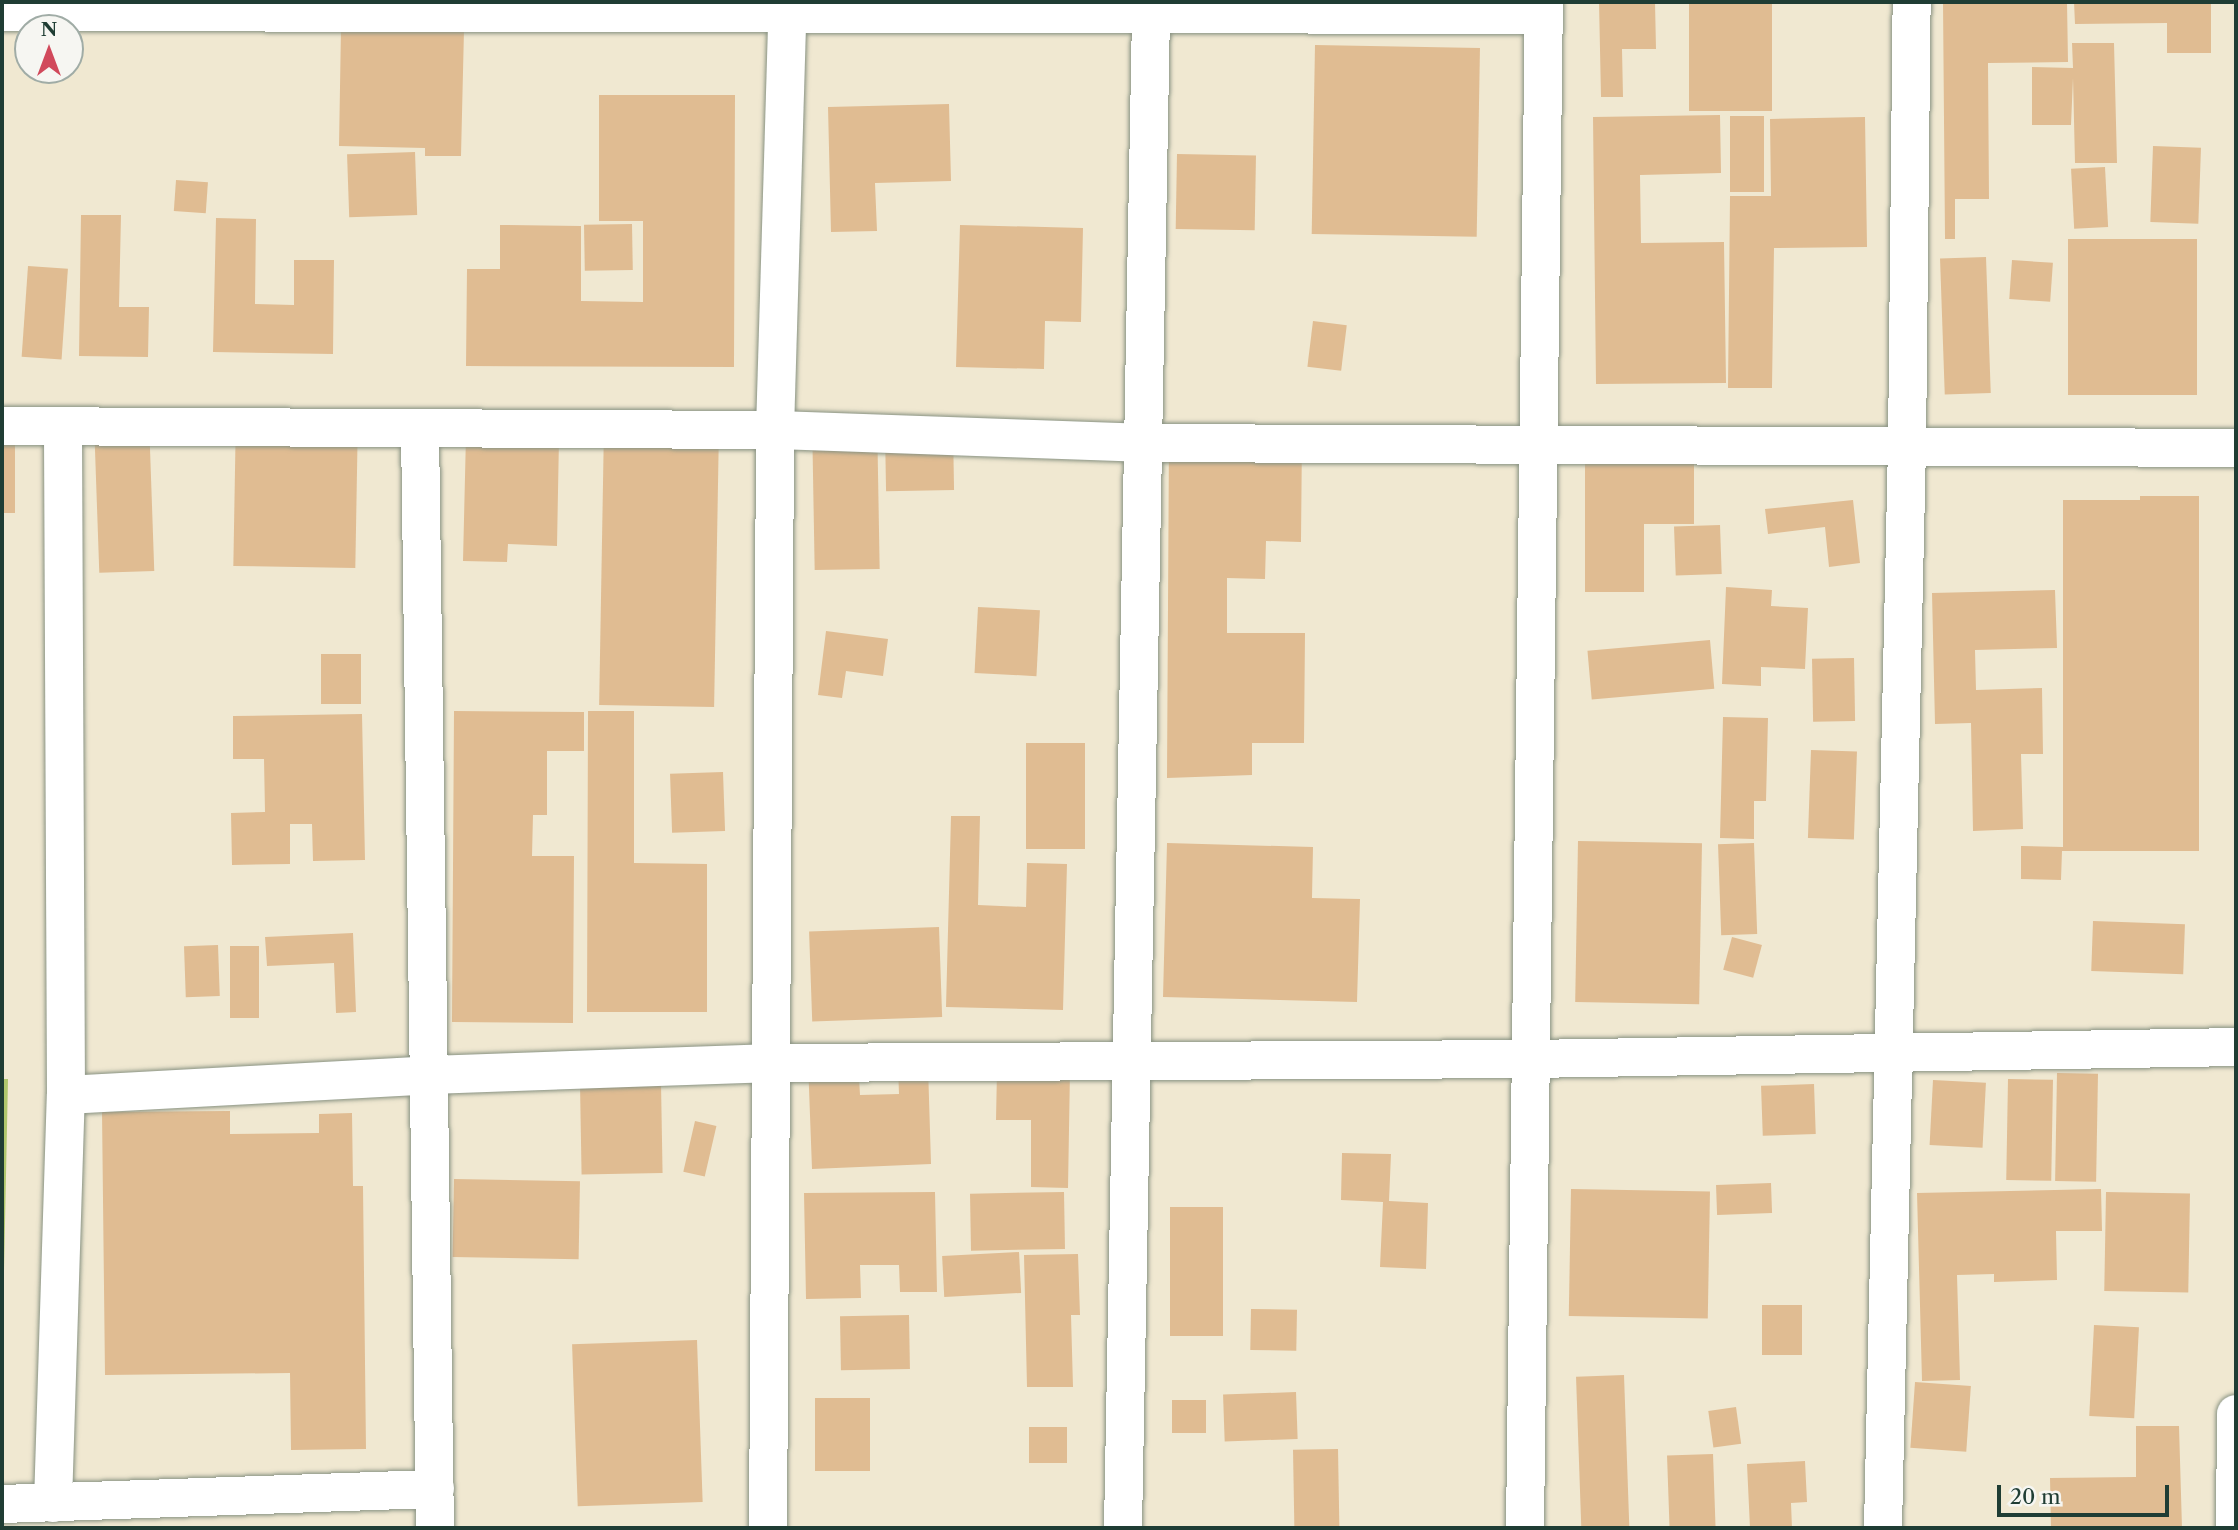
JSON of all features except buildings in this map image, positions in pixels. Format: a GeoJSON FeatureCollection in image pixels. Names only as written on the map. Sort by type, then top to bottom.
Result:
{"type":"FeatureCollection","features":[{"type":"Feature","properties":{"kind":"street"},"geometry":{"type":"LineString","coordinates":[[1884,1528],[1908,447],[1912,2]]}},
{"type":"Feature","properties":{"kind":"street"},"geometry":{"type":"LineString","coordinates":[[2,12],[1151,15],[1544,8],[1525,1528]]}},
{"type":"Feature","properties":{"kind":"street"},"geometry":{"type":"LineString","coordinates":[[768,1528],[774,1063],[775,430],[787,14]]}},
{"type":"Feature","properties":{"kind":"street"},"geometry":{"type":"LineString","coordinates":[[1123,1528],[1151,15]]}},
{"type":"Feature","properties":{"kind":"street"},"geometry":{"type":"LineString","coordinates":[[2,426],[775,430],[1143,443],[2236,449]]}},
{"type":"Feature","properties":{"kind":"street"},"geometry":{"type":"LineString","coordinates":[[53,1503],[66,1094],[63,428]]}},
{"type":"Feature","properties":{"kind":"street"},"geometry":{"type":"LineString","coordinates":[[420,429],[435,1528]]}},
{"type":"Feature","properties":{"kind":"street"},"geometry":{"type":"LineString","coordinates":[[66,1094],[430,1074],[774,1063],[1131,1059],[1530,1059],[2236,1047]]}},
{"type":"Feature","properties":{"kind":"street"},"geometry":{"type":"LineString","coordinates":[[2235,1528],[2236,1414]]}},
{"type":"Feature","properties":{"kind":"street"},"geometry":{"type":"LineString","coordinates":[[2,1504],[435,1489]]}},
{"type":"Feature","properties":{"kind":"green space"},"geometry":{"type":"Polygon","coordinates":[[[2,1079],[8,1079],[2,1368],[2,1079]]]}}]}
